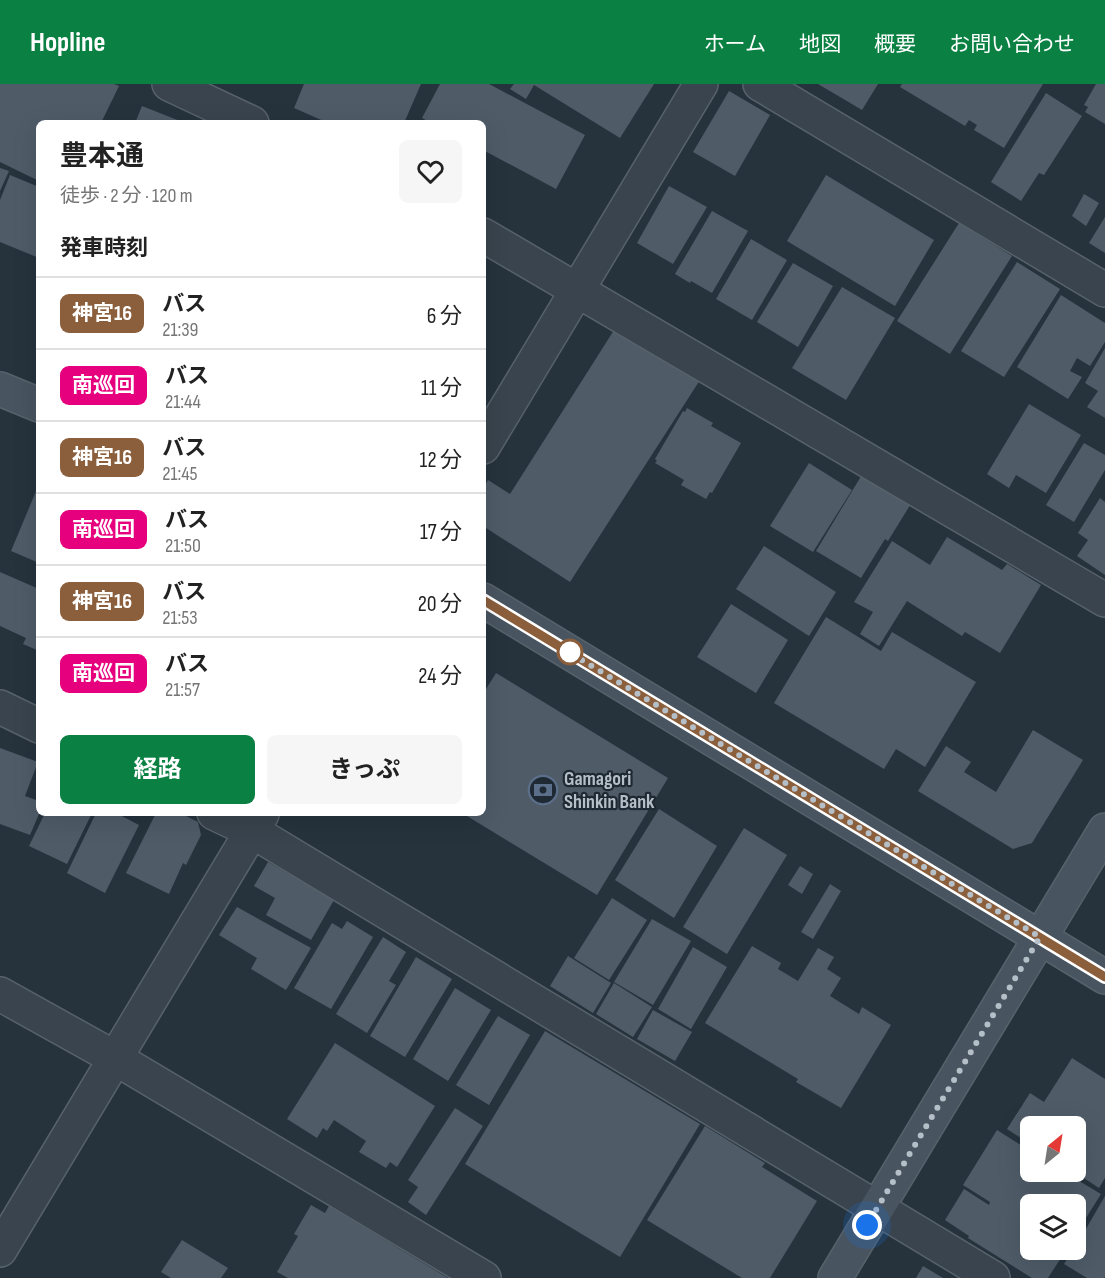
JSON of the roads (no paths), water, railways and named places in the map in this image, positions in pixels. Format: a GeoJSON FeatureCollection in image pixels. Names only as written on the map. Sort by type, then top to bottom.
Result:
{"type":"FeatureCollection","features":[{"type":"Feature","properties":{"kind":"street"},"geometry":{"type":"LineString","coordinates":[[169,84],[246,120]]}},
{"type":"Feature","properties":{"kind":"street"},"geometry":{"type":"LineString","coordinates":[[486,442],[701,84]]}},
{"type":"Feature","properties":{"kind":"street"},"geometry":{"type":"LineString","coordinates":[[760,84],[1105,290]]}},
{"type":"Feature","properties":{"kind":"street"},"geometry":{"type":"LineString","coordinates":[[486,237],[1105,600]]}},
{"type":"Feature","properties":{"kind":"street"},"geometry":{"type":"LineString","coordinates":[[0,389],[36,404]]}},
{"type":"Feature","properties":{"kind":"street"},"geometry":{"type":"LineString","coordinates":[[486,602],[1105,977]]}},
{"type":"Feature","properties":{"kind":"street"},"geometry":{"type":"LineString","coordinates":[[0,707],[36,725]]}},
{"type":"Feature","properties":{"kind":"street"},"geometry":{"type":"LineString","coordinates":[[228,816],[257,822],[993,1278]]}},
{"type":"Feature","properties":{"kind":"street"},"geometry":{"type":"LineString","coordinates":[[0,1250],[257,822]]}},
{"type":"Feature","properties":{"kind":"street"},"geometry":{"type":"LineString","coordinates":[[835,1278],[1105,830]]}},
{"type":"Feature","properties":{"kind":"street"},"geometry":{"type":"LineString","coordinates":[[0,994],[116,1058],[484,1278]]}},
{"type":"Feature","properties":{"kind":"place","name":"Gamagori Shinkin Bank"},"geometry":{"type":"Point","coordinates":[543,790]}}]}
